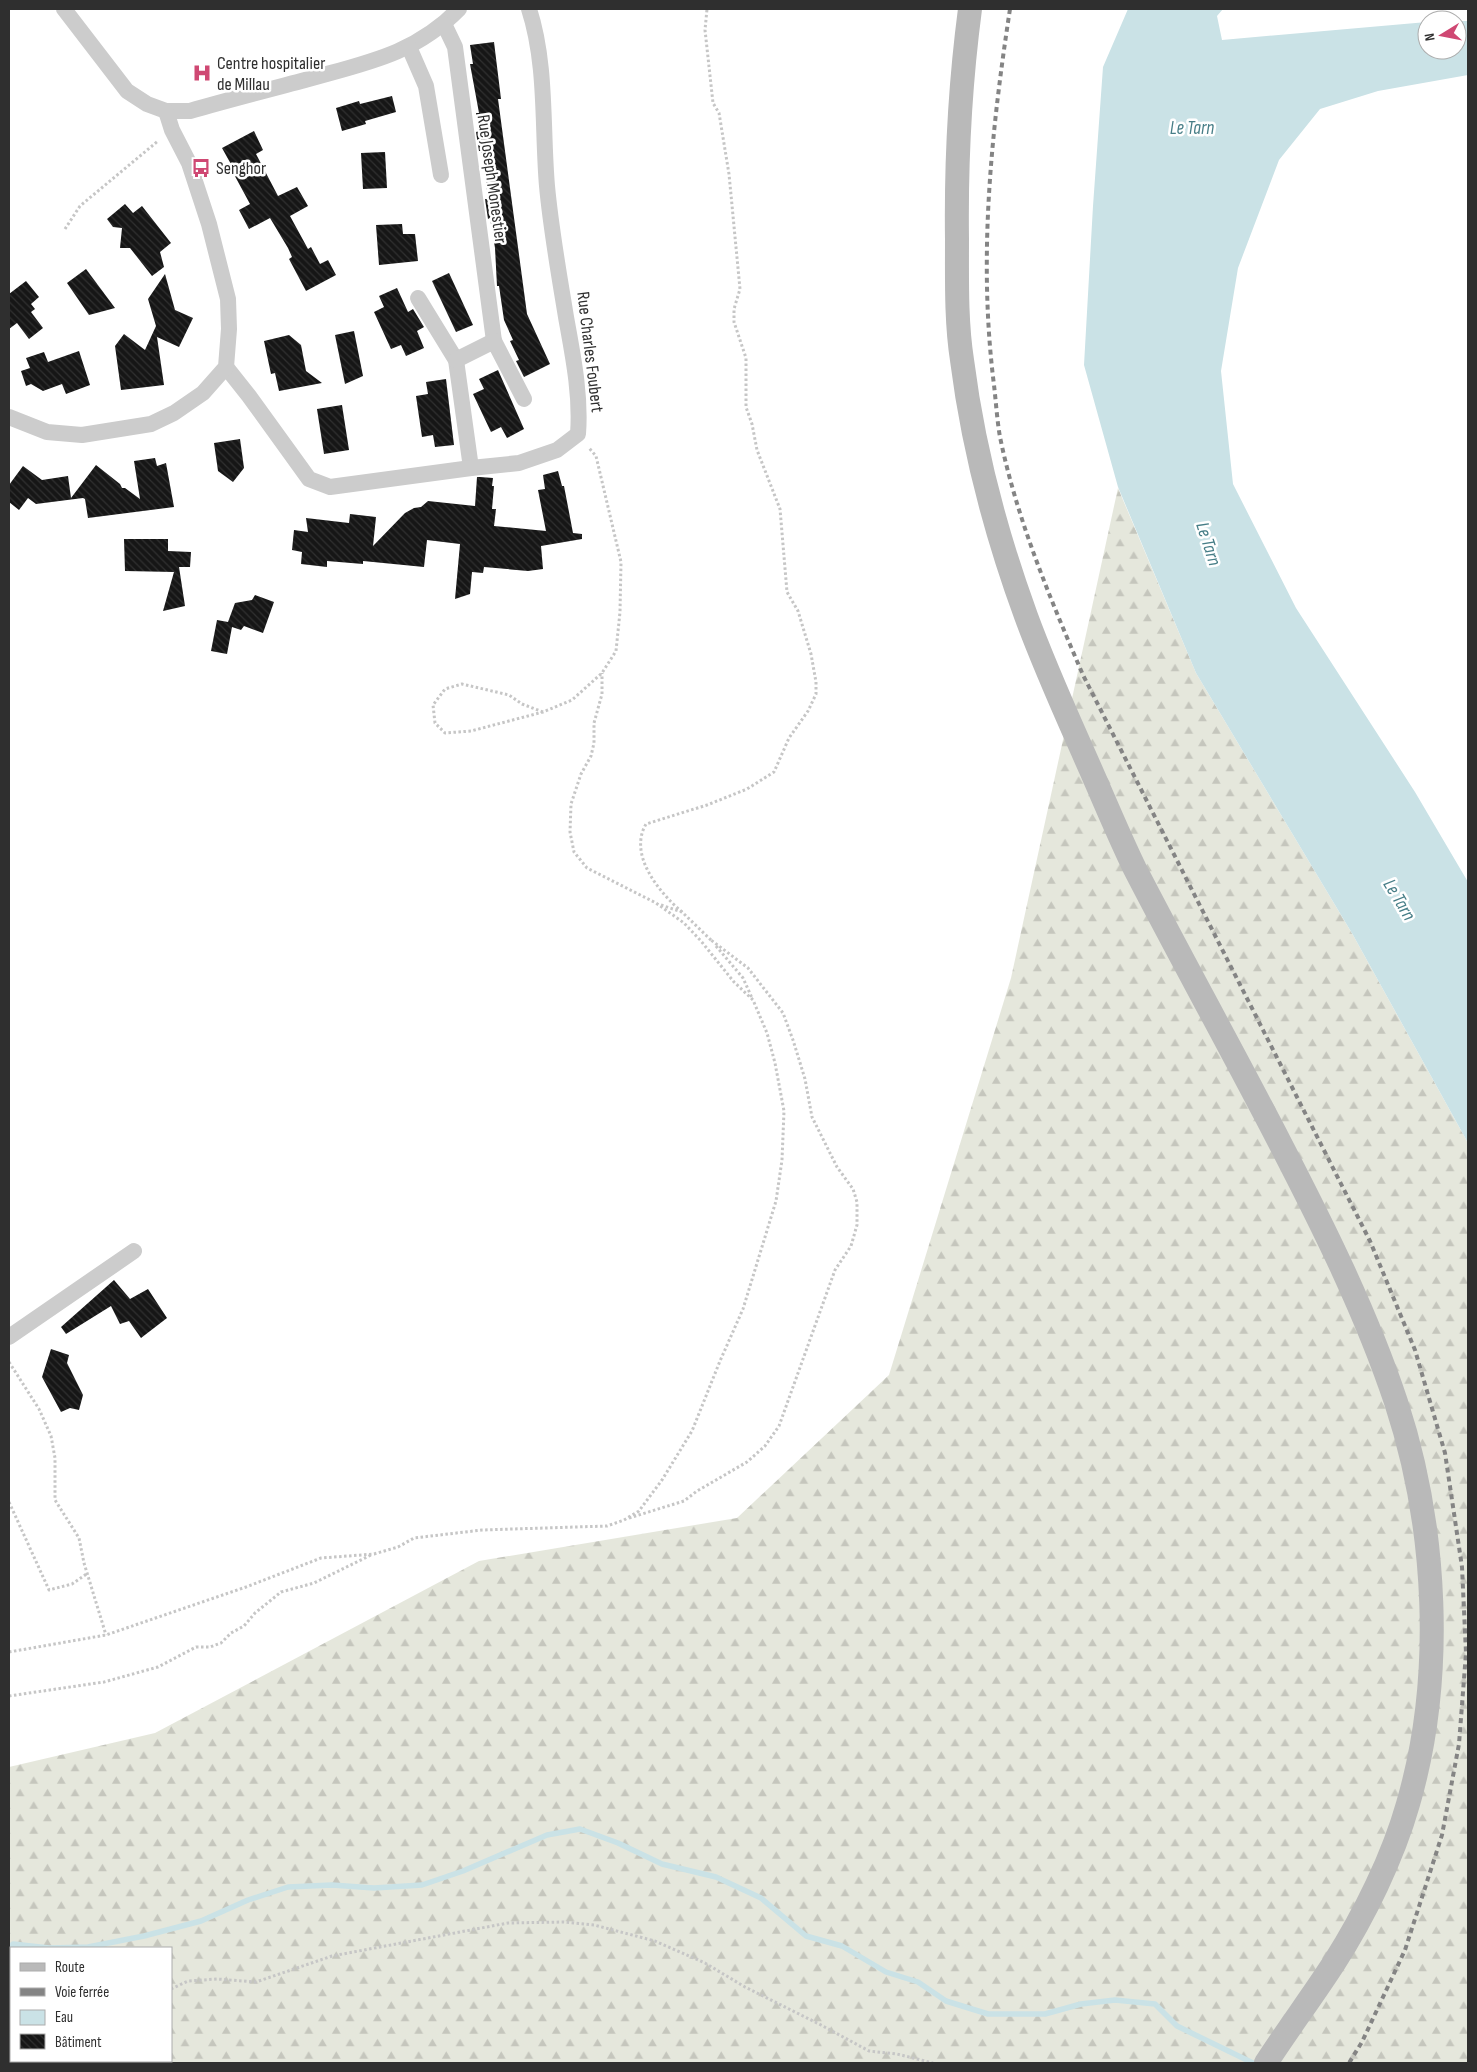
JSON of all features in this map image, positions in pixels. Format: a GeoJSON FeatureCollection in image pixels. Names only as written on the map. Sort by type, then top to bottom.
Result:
{"type":"FeatureCollection","features":[{"type":"Feature","properties":{"kind":"main road"},"geometry":{"type":"LineString","coordinates":[[970,9],[962,97],[957,189],[957,290],[961,358],[976,437],[997,526],[1026,615],[1067,716],[1133,864],[1328,1235],[1370,1333],[1397,1407],[1416,1479],[1426,1545],[1432,1613],[1431,1686],[1423,1742],[1408,1807],[1366,1906],[1335,1961],[1266,2063]]}},
{"type":"Feature","properties":{"kind":"street"},"geometry":{"type":"LineString","coordinates":[[64,9],[127,91],[147,104],[166,111],[190,111],[372,61],[410,47],[444,24],[459,9]]}},
{"type":"Feature","properties":{"kind":"street","name":"Rue Charles Foubert"},"geometry":{"type":"LineString","coordinates":[[226,367],[309,479],[330,487],[518,463],[557,450],[578,434],[580,412],[547,186],[540,69],[534,25],[529,9]]}},
{"type":"Feature","properties":{"kind":"street","name":"Rue Joseph Monestier"},"geometry":{"type":"LineString","coordinates":[[444,24],[455,47],[494,340],[524,399]]}},
{"type":"Feature","properties":{"kind":"street"},"geometry":{"type":"LineString","coordinates":[[410,47],[426,86],[441,175]]}},
{"type":"Feature","properties":{"kind":"street"},"geometry":{"type":"LineString","coordinates":[[9,417],[48,432],[82,435],[151,424],[174,413],[203,393],[226,367],[229,330],[228,299],[209,224],[189,163],[172,130],[166,111]]}},
{"type":"Feature","properties":{"kind":"street"},"geometry":{"type":"LineString","coordinates":[[418,298],[456,360],[471,468]]}},
{"type":"Feature","properties":{"kind":"street"},"geometry":{"type":"LineString","coordinates":[[456,360],[494,340]]}},
{"type":"Feature","properties":{"kind":"street"},"geometry":{"type":"LineString","coordinates":[[9,1337],[134,1251]]}},
{"type":"Feature","properties":{"kind":"path"},"geometry":{"type":"LineString","coordinates":[[624,1520],[639,1511],[662,1480],[692,1431],[743,1309],[776,1201],[782,1160],[784,1111],[767,1033],[743,978],[711,940],[666,899],[649,872],[639,848],[641,834],[646,824],[707,805],[747,789],[774,772],[789,738],[808,711],[816,694],[810,654],[798,611],[787,592],[780,509],[757,450],[752,424],[746,407],[746,358],[734,315],[740,289],[736,232],[730,174],[719,112],[714,103],[705,30],[706,9]]}},
{"type":"Feature","properties":{"kind":"path"},"geometry":{"type":"LineString","coordinates":[[65,229],[80,206],[172,130]]}},
{"type":"Feature","properties":{"kind":"path"},"geometry":{"type":"LineString","coordinates":[[543,712],[522,704],[509,695],[462,684],[444,688],[433,704],[435,723],[445,733],[471,731],[543,712],[572,700],[602,673],[616,651],[620,612],[620,562],[596,456],[578,434]]}},
{"type":"Feature","properties":{"kind":"path"},"geometry":{"type":"LineString","coordinates":[[602,673],[602,694],[594,723],[594,743],[591,756],[581,774],[571,804],[570,832],[574,852],[587,868],[656,903],[682,912]]}},
{"type":"Feature","properties":{"kind":"path"},"geometry":{"type":"LineString","coordinates":[[656,903],[684,923],[734,982],[753,1000]]}},
{"type":"Feature","properties":{"kind":"path"},"geometry":{"type":"LineString","coordinates":[[9,1696],[104,1682],[158,1667],[196,1646],[210,1646],[221,1643],[231,1633],[244,1626],[255,1612],[281,1592],[314,1582],[374,1554],[398,1547],[414,1538],[482,1530],[607,1526],[684,1501],[696,1491],[746,1462],[765,1446],[779,1426],[835,1270],[851,1246],[857,1224],[857,1202],[853,1189],[837,1167],[812,1117],[805,1079],[783,1013],[748,968],[711,940]]}},
{"type":"Feature","properties":{"kind":"path"},"geometry":{"type":"LineString","coordinates":[[9,1362],[38,1410],[51,1436],[55,1458],[55,1500],[78,1538],[106,1635]]}},
{"type":"Feature","properties":{"kind":"path"},"geometry":{"type":"LineString","coordinates":[[9,1502],[49,1590],[72,1584],[88,1573]]}},
{"type":"Feature","properties":{"kind":"path"},"geometry":{"type":"LineString","coordinates":[[9,1652],[106,1635],[246,1587],[322,1558],[374,1554]]}},
{"type":"Feature","properties":{"kind":"path"},"geometry":{"type":"LineString","coordinates":[[172,1989],[188,1981],[217,1979],[256,1982],[332,1956],[508,1923],[564,1922],[594,1926],[655,1941],[705,1963],[745,1987],[869,2051],[897,2054],[933,2063]]}},
{"type":"Feature","properties":{"kind":"green space"},"geometry":{"type":"Polygon","coordinates":[[[1118,488],[1196,673],[1353,935],[1468,1143],[1468,2063],[9,2063],[9,1767],[155,1733],[479,1561],[737,1518],[889,1375],[1011,978],[1118,488]]]}},
{"type":"Feature","properties":{"kind":"water","name":"Le Tarn"},"geometry":{"type":"Polygon","coordinates":[[[1128,9],[1223,9],[1217,16],[1222,40],[1417,23],[1417,60],[1467,60],[1468,21],[1468,75],[1378,91],[1320,109],[1279,160],[1238,268],[1221,371],[1233,484],[1296,608],[1415,792],[1468,882],[1468,1143],[1353,935],[1196,673],[1118,487],[1084,365],[1103,67],[1128,9]]]}},
{"type":"Feature","properties":{"kind":"building"},"geometry":{"type":"Polygon","coordinates":[[[494,42],[501,99],[498,99],[527,314],[550,364],[524,377],[516,361],[519,360],[510,341],[513,340],[504,320],[499,286],[497,286],[495,248],[485,199],[488,199],[486,181],[476,132],[479,131],[476,113],[479,113],[470,64],[473,64],[470,45],[494,42]]]}},
{"type":"Feature","properties":{"kind":"building"},"geometry":{"type":"Polygon","coordinates":[[[392,96],[396,112],[365,121],[366,124],[342,131],[336,108],[359,101],[360,104],[392,96]]]}},
{"type":"Feature","properties":{"kind":"building"},"geometry":{"type":"Polygon","coordinates":[[[254,131],[263,150],[256,154],[278,196],[297,187],[308,206],[290,216],[308,249],[311,247],[320,264],[328,260],[336,275],[306,291],[289,259],[292,257],[288,248],[270,218],[249,229],[239,210],[250,204],[222,148],[254,131]]]}},
{"type":"Feature","properties":{"kind":"building"},"geometry":{"type":"Polygon","coordinates":[[[385,152],[387,188],[363,189],[361,153],[385,152]]]}},
{"type":"Feature","properties":{"kind":"building"},"geometry":{"type":"Polygon","coordinates":[[[125,204],[133,213],[142,206],[171,243],[160,252],[164,267],[152,276],[130,248],[120,248],[122,228],[113,227],[107,219],[125,204]]]}},
{"type":"Feature","properties":{"kind":"building"},"geometry":{"type":"Polygon","coordinates":[[[402,224],[403,234],[415,234],[418,261],[379,265],[376,225],[402,224]]]}},
{"type":"Feature","properties":{"kind":"building"},"geometry":{"type":"Polygon","coordinates":[[[86,269],[115,308],[89,315],[67,283],[86,269]]]}},
{"type":"Feature","properties":{"kind":"building"},"geometry":{"type":"Polygon","coordinates":[[[449,273],[473,325],[456,332],[432,281],[449,273]]]}},
{"type":"Feature","properties":{"kind":"building"},"geometry":{"type":"Polygon","coordinates":[[[165,274],[175,310],[193,318],[179,347],[157,337],[164,385],[121,390],[115,346],[124,334],[145,350],[156,326],[148,299],[165,274]]]}},
{"type":"Feature","properties":{"kind":"building"},"geometry":{"type":"Polygon","coordinates":[[[26,281],[39,297],[31,304],[35,309],[31,312],[43,328],[29,339],[17,323],[9,329],[9,294],[26,281]]]}},
{"type":"Feature","properties":{"kind":"building"},"geometry":{"type":"Polygon","coordinates":[[[397,288],[408,312],[413,309],[424,327],[417,331],[424,348],[406,356],[401,345],[391,349],[374,312],[384,307],[379,296],[397,288]]]}},
{"type":"Feature","properties":{"kind":"building"},"geometry":{"type":"Polygon","coordinates":[[[354,331],[363,376],[345,384],[335,335],[354,331]]]}},
{"type":"Feature","properties":{"kind":"building"},"geometry":{"type":"Polygon","coordinates":[[[289,335],[301,345],[306,371],[322,383],[279,391],[275,373],[271,374],[264,341],[289,335]]]}},
{"type":"Feature","properties":{"kind":"building"},"geometry":{"type":"Polygon","coordinates":[[[79,351],[90,385],[66,394],[62,384],[43,391],[31,384],[26,386],[21,371],[30,368],[26,358],[44,352],[48,362],[79,351]]]}},
{"type":"Feature","properties":{"kind":"building"},"geometry":{"type":"Polygon","coordinates":[[[498,370],[524,429],[507,438],[501,427],[491,432],[473,394],[484,389],[479,379],[498,370]]]}},
{"type":"Feature","properties":{"kind":"building"},"geometry":{"type":"Polygon","coordinates":[[[446,379],[454,445],[435,447],[433,435],[422,437],[416,396],[428,394],[426,382],[446,379]]]}},
{"type":"Feature","properties":{"kind":"building"},"geometry":{"type":"Polygon","coordinates":[[[342,405],[349,450],[324,454],[317,409],[342,405]]]}},
{"type":"Feature","properties":{"kind":"building"},"geometry":{"type":"Polygon","coordinates":[[[240,439],[244,468],[233,482],[218,471],[214,443],[240,439]]]}},
{"type":"Feature","properties":{"kind":"building"},"geometry":{"type":"Polygon","coordinates":[[[155,458],[157,466],[166,463],[174,507],[88,518],[85,499],[83,498],[36,504],[28,498],[19,510],[9,502],[9,485],[23,466],[42,480],[68,476],[71,498],[96,465],[120,484],[122,488],[125,488],[140,499],[134,461],[155,458]]]}},
{"type":"Feature","properties":{"kind":"building"},"geometry":{"type":"Polygon","coordinates":[[[558,471],[562,486],[564,486],[573,533],[582,534],[582,539],[541,546],[543,569],[528,571],[484,567],[483,573],[472,572],[470,594],[455,599],[460,544],[427,540],[424,567],[363,561],[363,564],[327,561],[327,567],[301,564],[302,552],[292,550],[294,530],[308,532],[306,518],[349,523],[350,514],[376,517],[373,546],[405,513],[414,508],[421,507],[428,501],[475,506],[477,477],[493,478],[492,509],[496,509],[494,526],[546,531],[538,490],[545,489],[543,475],[558,471]]]}},
{"type":"Feature","properties":{"kind":"building"},"geometry":{"type":"Polygon","coordinates":[[[124,539],[168,539],[168,551],[191,552],[190,567],[179,567],[185,606],[163,611],[174,572],[125,571],[124,539]]]}},
{"type":"Feature","properties":{"kind":"building"},"geometry":{"type":"Polygon","coordinates":[[[255,595],[274,602],[263,633],[244,626],[241,630],[232,627],[227,654],[211,651],[217,620],[228,622],[235,603],[252,600],[255,595]]]}},
{"type":"Feature","properties":{"kind":"building"},"geometry":{"type":"Polygon","coordinates":[[[114,1280],[130,1299],[148,1289],[167,1318],[141,1338],[129,1321],[120,1324],[111,1306],[66,1334],[61,1327],[114,1280]]]}},
{"type":"Feature","properties":{"kind":"building"},"geometry":{"type":"Polygon","coordinates":[[[51,1349],[69,1355],[67,1363],[83,1395],[79,1410],[70,1408],[61,1412],[42,1377],[51,1349]]]}},
{"type":"Feature","properties":{"kind":"waterway"},"geometry":{"type":"LineString","coordinates":[[88,1947],[144,1936],[201,1921],[248,1900],[288,1887],[332,1885],[374,1888],[422,1885],[463,1871],[547,1835],[580,1829],[618,1843],[662,1864],[716,1877],[761,1898],[806,1936],[842,1946],[886,1972],[918,1982],[946,2001],[988,2014],[1045,2014],[1081,2004],[1115,2000],[1155,2004],[1177,2026],[1253,2063]]}},
{"type":"Feature","properties":{"kind":"waterway"},"geometry":{"type":"LineString","coordinates":[[10,1947],[13,1944],[40,1947]]}},
{"type":"Feature","properties":{"kind":"railway"},"geometry":{"type":"LineString","coordinates":[[1010,9],[992,149],[987,243],[987,291],[989,338],[999,431],[1007,468],[1025,528],[1047,588],[1083,675],[1370,1241],[1415,1350],[1445,1453],[1462,1567],[1466,1653],[1459,1744],[1442,1835],[1405,1950],[1362,2042],[1349,2063]]}},
{"type":"Feature","properties":{"kind":"place","name":"Centre hospitalier de Millau"},"geometry":{"type":"Point","coordinates":[202,73]}},
{"type":"Feature","properties":{"kind":"place","name":"Senghor"},"geometry":{"type":"Point","coordinates":[201,168]}}]}
